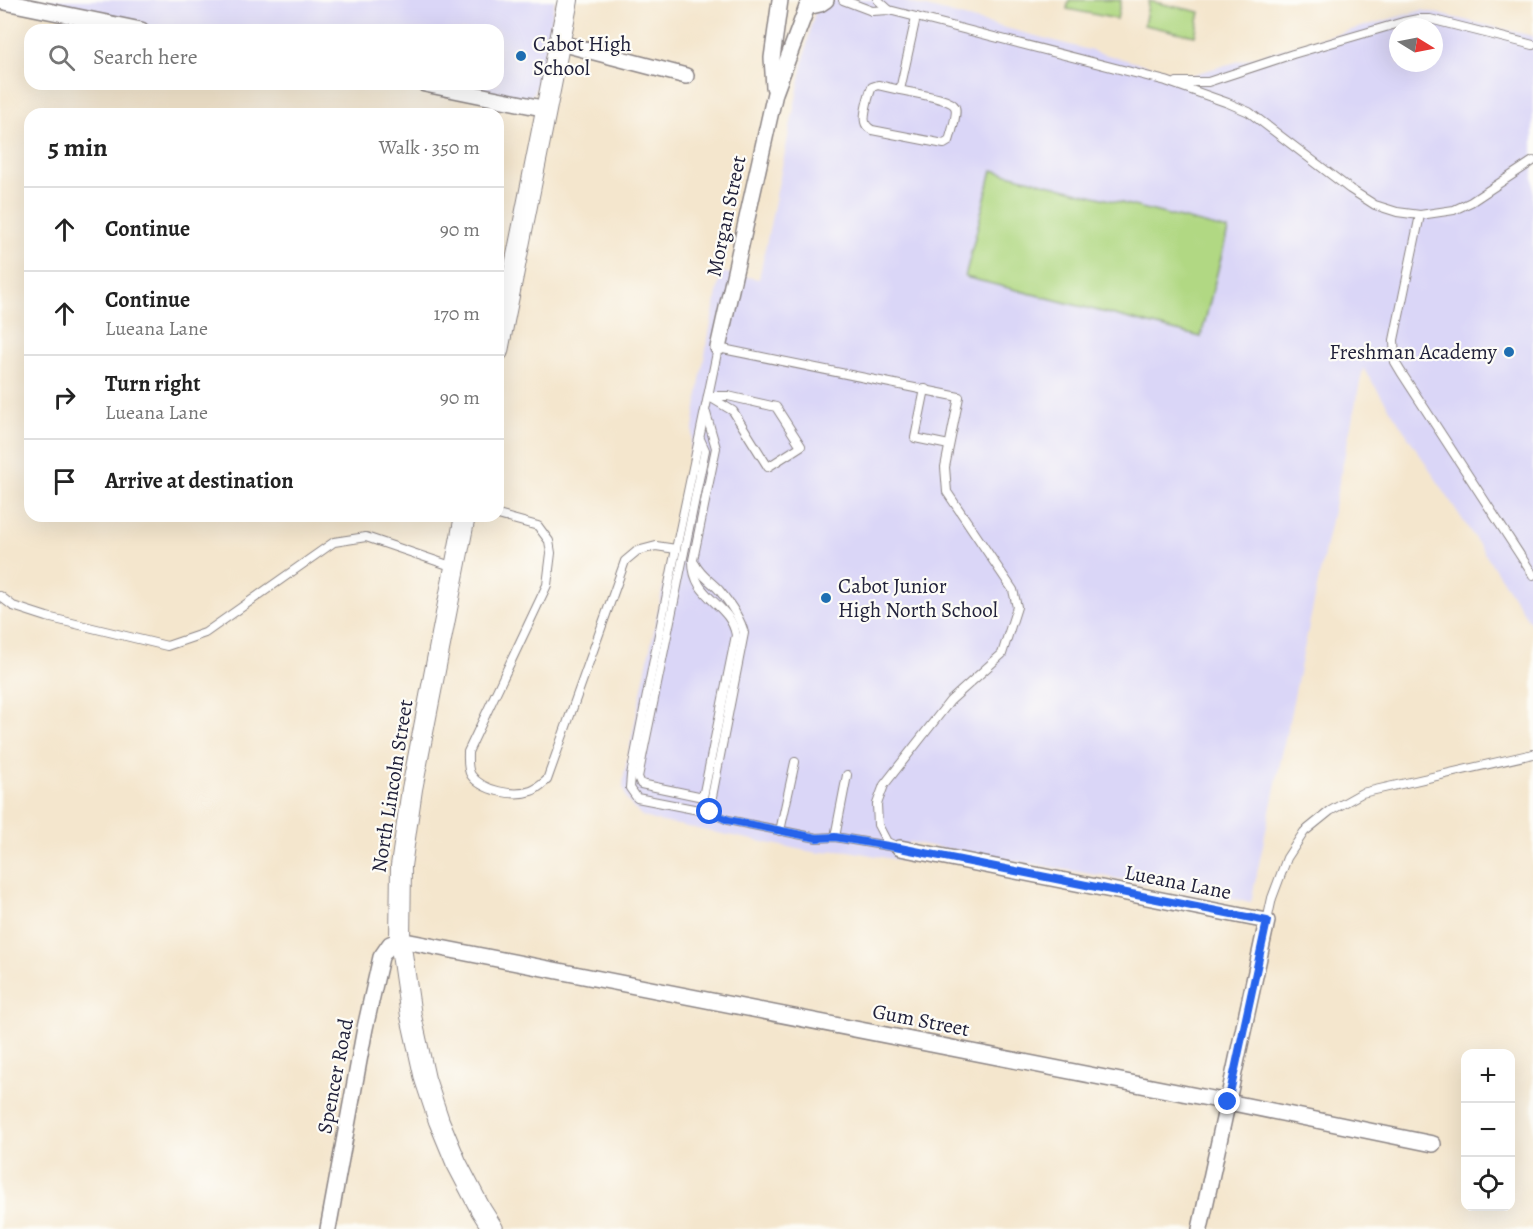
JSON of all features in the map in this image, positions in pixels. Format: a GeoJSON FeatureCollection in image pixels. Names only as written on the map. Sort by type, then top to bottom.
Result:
{"type":"FeatureCollection","features":[{"type":"Feature","properties":{"kind":"street"},"geometry":{"type":"LineString","coordinates":[[504,321],[568,0]]}},
{"type":"Feature","properties":{"kind":"street","name":"Morgan Street"},"geometry":{"type":"LineString","coordinates":[[775,93],[772,58],[780,0]]}},
{"type":"Feature","properties":{"kind":"street","name":"Morgan Street"},"geometry":{"type":"LineString","coordinates":[[718,348],[775,93],[800,3],[820,4],[826,0]]}},
{"type":"Feature","properties":{"kind":"street"},"geometry":{"type":"LineString","coordinates":[[0,1],[112,24]]}},
{"type":"Feature","properties":{"kind":"street"},"geometry":{"type":"LineString","coordinates":[[560,43],[686,76]]}},
{"type":"Feature","properties":{"kind":"street"},"geometry":{"type":"LineString","coordinates":[[454,90],[547,109]]}},
{"type":"Feature","properties":{"kind":"street","name":"North Lincoln Street"},"geometry":{"type":"LineString","coordinates":[[464,522],[412,789],[401,866],[400,940],[411,1016],[424,1079],[456,1162],[492,1229]]}},
{"type":"Feature","properties":{"kind":"street","name":"Lueana Lane"},"geometry":{"type":"LineString","coordinates":[[900,848],[1267,921]]}},
{"type":"Feature","properties":{"kind":"street"},"geometry":{"type":"LineString","coordinates":[[1200,1229],[1267,921]]}},
{"type":"Feature","properties":{"kind":"street","name":"Gum Street"},"geometry":{"type":"LineString","coordinates":[[400,940],[1433,1144]]}},
{"type":"Feature","properties":{"kind":"street","name":"Spencer Road"},"geometry":{"type":"LineString","coordinates":[[328,1229],[365,1028],[381,957],[390,944],[400,940]]}},
{"type":"Feature","properties":{"kind":"lane"},"geometry":{"type":"LineString","coordinates":[[843,0],[872,11],[889,10],[1166,81],[1217,99],[1249,112],[1342,183],[1375,205],[1397,212],[1420,215],[1454,210],[1533,161]]}},
{"type":"Feature","properties":{"kind":"lane"},"geometry":{"type":"LineString","coordinates":[[878,0],[889,10]]}},
{"type":"Feature","properties":{"kind":"lane"},"geometry":{"type":"LineString","coordinates":[[900,90],[916,17]]}},
{"type":"Feature","properties":{"kind":"lane"},"geometry":{"type":"LineString","coordinates":[[1166,81],[1208,81],[1303,51],[1418,19],[1430,19],[1533,45]]}},
{"type":"Feature","properties":{"kind":"lane"},"geometry":{"type":"LineString","coordinates":[[878,85],[900,90],[955,105],[957,111],[949,141],[944,144],[872,130],[867,127],[864,120],[872,87],[878,85]]}},
{"type":"Feature","properties":{"kind":"lane"},"geometry":{"type":"LineString","coordinates":[[1420,215],[1394,340],[1395,362],[1533,575]]}},
{"type":"Feature","properties":{"kind":"lane"},"geometry":{"type":"LineString","coordinates":[[718,348],[958,397],[945,468],[947,492],[1013,590],[1017,607],[1002,654],[950,701],[884,785],[876,804],[878,825],[887,842],[900,848],[835,837],[817,838],[728,820],[710,812],[637,798],[630,788],[718,348]]}},
{"type":"Feature","properties":{"kind":"lane"},"geometry":{"type":"LineString","coordinates":[[925,389],[915,438],[949,445]]}},
{"type":"Feature","properties":{"kind":"lane"},"geometry":{"type":"LineString","coordinates":[[708,396],[728,396],[776,406],[801,446],[768,467],[733,411],[708,396]]}},
{"type":"Feature","properties":{"kind":"lane"},"geometry":{"type":"LineString","coordinates":[[700,439],[705,450],[638,777],[641,784],[703,797],[736,635],[734,625],[729,618],[698,585],[693,569],[716,448],[705,411]]}},
{"type":"Feature","properties":{"kind":"lane"},"geometry":{"type":"LineString","coordinates":[[504,517],[538,526],[549,541],[551,553],[547,585],[468,752],[469,772],[477,782],[488,789],[517,794],[534,790],[547,780],[625,561],[637,551],[657,546],[676,549]]}},
{"type":"Feature","properties":{"kind":"lane"},"geometry":{"type":"LineString","coordinates":[[0,596],[13,606],[47,617],[167,646],[205,633],[334,542],[366,537],[456,567]]}},
{"type":"Feature","properties":{"kind":"lane"},"geometry":{"type":"LineString","coordinates":[[693,560],[698,570],[718,589],[736,614],[744,633],[710,812]]}},
{"type":"Feature","properties":{"kind":"lane"},"geometry":{"type":"LineString","coordinates":[[1267,921],[1272,898],[1287,858],[1304,832],[1330,811],[1362,793],[1533,754]]}},
{"type":"Feature","properties":{"kind":"lane"},"geometry":{"type":"LineString","coordinates":[[780,831],[795,762]]}},
{"type":"Feature","properties":{"kind":"lane"},"geometry":{"type":"LineString","coordinates":[[835,837],[846,775]]}},
{"type":"Feature","properties":{"kind":"shaded area","name":"Cabot High School"},"geometry":{"type":"Polygon","coordinates":[[[0,0],[555,0],[539,82],[527,99],[466,90],[504,90],[504,24],[121,24],[0,0]]]}},
{"type":"Feature","properties":{"kind":"shaded area"},"geometry":{"type":"Polygon","coordinates":[[[819,0],[900,0],[1187,76],[1389,19],[1389,72],[1443,72],[1443,18],[1394,18],[1422,10],[1533,36],[1533,627],[1363,368],[1251,902],[908,842],[904,861],[849,851],[818,853],[642,816],[626,798],[623,787],[624,775],[687,471],[700,380],[721,272],[759,279],[811,25],[819,0]]]}},
{"type":"Feature","properties":{"kind":"green space"},"geometry":{"type":"Polygon","coordinates":[[[1069,0],[1121,0],[1117,19],[1067,9],[1069,0]]]}},
{"type":"Feature","properties":{"kind":"green space"},"geometry":{"type":"Polygon","coordinates":[[[1149,1],[1200,12],[1195,36],[1144,25],[1149,1]]]}},
{"type":"Feature","properties":{"kind":"green space"},"geometry":{"type":"Polygon","coordinates":[[[992,170],[1228,230],[1201,337],[965,277],[992,170]]]}},
{"type":"Feature","properties":{"kind":"place","name":"Cabot High School"},"geometry":{"type":"Point","coordinates":[521,56]}},
{"type":"Feature","properties":{"kind":"place","name":"Freshman Academy"},"geometry":{"type":"Point","coordinates":[1509,352]}},
{"type":"Feature","properties":{"kind":"place","name":"Cabot Junior High North School"},"geometry":{"type":"Point","coordinates":[826,598]}},
{"type":"Feature","properties":{"kind":"route"},"geometry":{"type":"LineString","coordinates":[[710,812],[728,820],[817,838],[835,837],[900,848],[1267,921],[1228,1102]]}}]}
